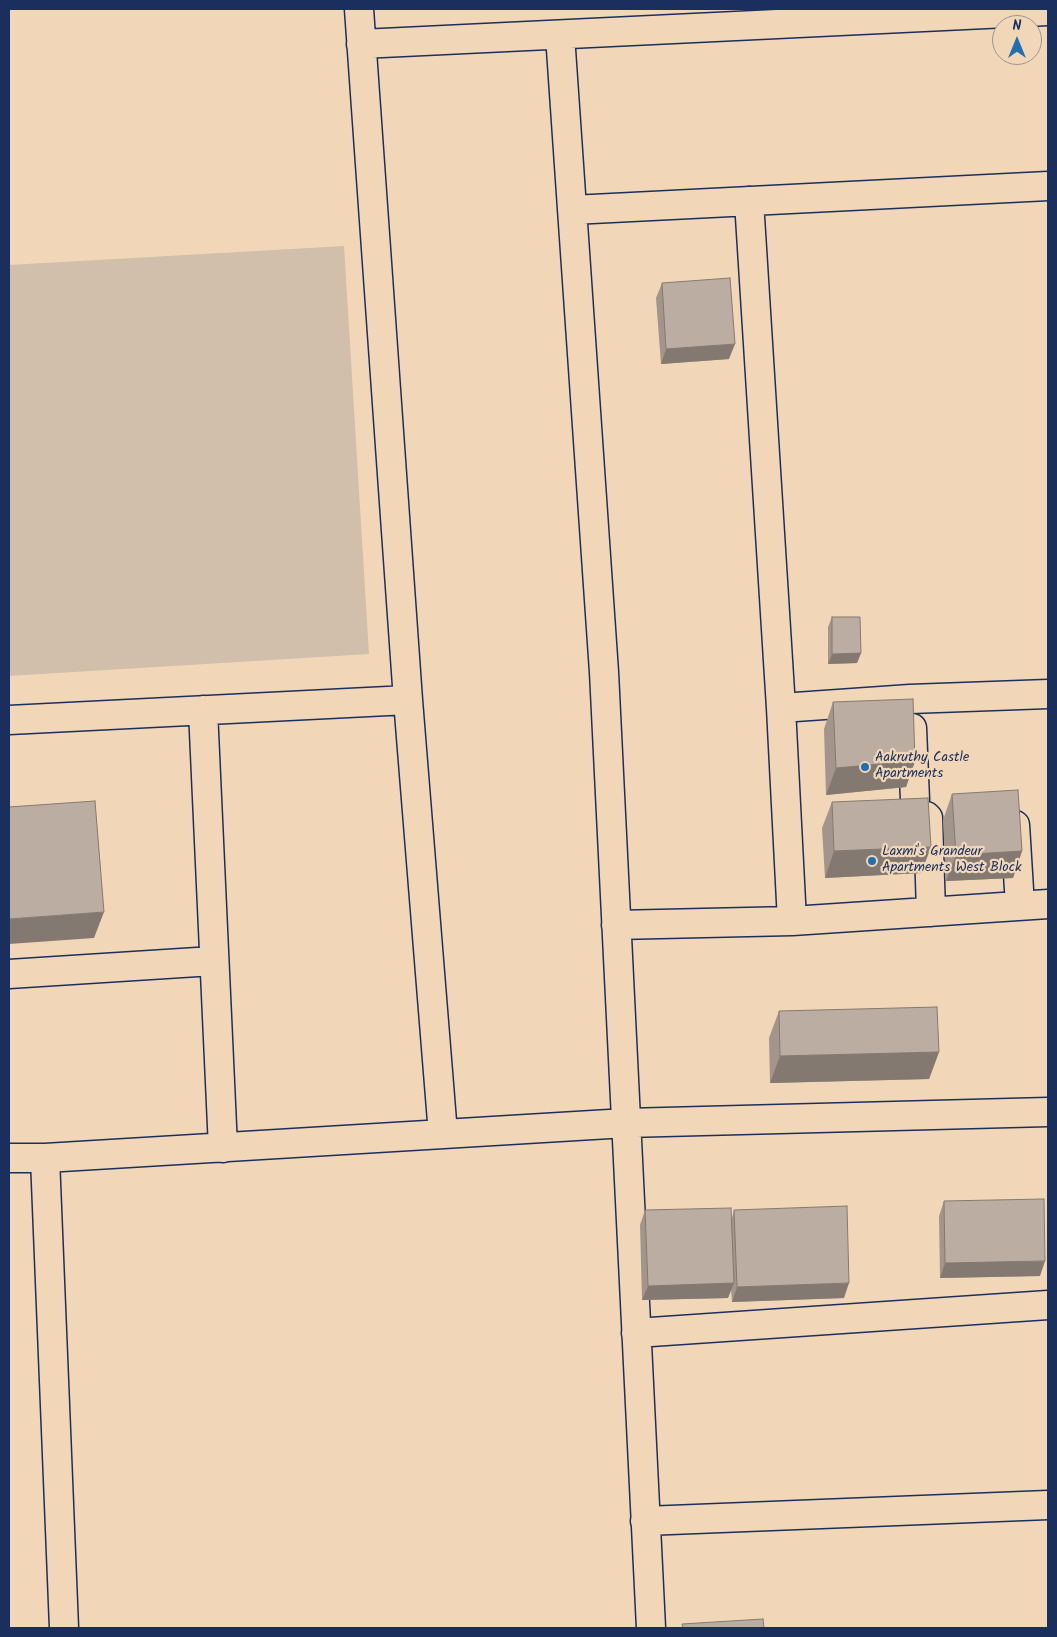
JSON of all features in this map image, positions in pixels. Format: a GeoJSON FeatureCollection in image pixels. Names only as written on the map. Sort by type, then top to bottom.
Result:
{"type":"FeatureCollection","features":[{"type":"Feature","properties":{"kind":"street"},"geometry":{"type":"LineString","coordinates":[[359,9],[408,700],[443,1134]]}},
{"type":"Feature","properties":{"kind":"street"},"geometry":{"type":"LineString","coordinates":[[361,44],[1033,10]]}},
{"type":"Feature","properties":{"kind":"street"},"geometry":{"type":"LineString","coordinates":[[560,35],[604,672],[651,1628]]}},
{"type":"Feature","properties":{"kind":"street"},"geometry":{"type":"LineString","coordinates":[[572,210],[1048,186]]}},
{"type":"Feature","properties":{"kind":"street"},"geometry":{"type":"LineString","coordinates":[[749,201],[781,708],[792,921]]}},
{"type":"Feature","properties":{"kind":"street"},"geometry":{"type":"LineString","coordinates":[[781,708],[910,699],[1048,694]]}},
{"type":"Feature","properties":{"kind":"street"},"geometry":{"type":"LineString","coordinates":[[910,699],[904,807],[919,812],[928,818],[931,912]]}},
{"type":"Feature","properties":{"kind":"street"},"geometry":{"type":"LineString","coordinates":[[9,720],[408,700]]}},
{"type":"Feature","properties":{"kind":"street"},"geometry":{"type":"LineString","coordinates":[[203,710],[223,1148]]}},
{"type":"Feature","properties":{"kind":"street"},"geometry":{"type":"LineString","coordinates":[[1000,804],[1014,807],[1020,906]]}},
{"type":"Feature","properties":{"kind":"street"},"geometry":{"type":"LineString","coordinates":[[616,925],[792,921],[1048,904]]}},
{"type":"Feature","properties":{"kind":"street"},"geometry":{"type":"LineString","coordinates":[[9,974],[213,961]]}},
{"type":"Feature","properties":{"kind":"street"},"geometry":{"type":"LineString","coordinates":[[9,1158],[45,1158],[223,1148],[626,1123],[1048,1112]]}},
{"type":"Feature","properties":{"kind":"street"},"geometry":{"type":"LineString","coordinates":[[45,1158],[64,1628]]}},
{"type":"Feature","properties":{"kind":"street"},"geometry":{"type":"LineString","coordinates":[[636,1333],[1048,1305]]}},
{"type":"Feature","properties":{"kind":"street"},"geometry":{"type":"LineString","coordinates":[[645,1521],[1048,1505]]}},
{"type":"Feature","properties":{"kind":"shaded area"},"geometry":{"type":"Polygon","coordinates":[[[344,246],[369,654],[9,676],[9,265],[344,246]]]}},
{"type":"Feature","properties":{"kind":"building"},"geometry":{"type":"Polygon","coordinates":[[[730,278],[735,344],[666,349],[662,283],[730,278]]]}},
{"type":"Feature","properties":{"kind":"building"},"geometry":{"type":"Polygon","coordinates":[[[832,617],[860,617],[861,653],[832,654],[832,617]]]}},
{"type":"Feature","properties":{"kind":"building"},"geometry":{"type":"Polygon","coordinates":[[[913,699],[915,761],[836,768],[833,702],[913,699]]]}},
{"type":"Feature","properties":{"kind":"building"},"geometry":{"type":"Polygon","coordinates":[[[1018,790],[1022,851],[956,855],[952,794],[1018,790]]]}},
{"type":"Feature","properties":{"kind":"building"},"geometry":{"type":"Polygon","coordinates":[[[928,798],[931,847],[834,851],[832,802],[928,798]]]}},
{"type":"Feature","properties":{"kind":"building"},"geometry":{"type":"Polygon","coordinates":[[[95,801],[104,912],[9,919],[9,807],[95,801]]]}},
{"type":"Feature","properties":{"kind":"building"},"geometry":{"type":"Polygon","coordinates":[[[937,1007],[939,1052],[780,1056],[779,1011],[937,1007]]]}},
{"type":"Feature","properties":{"kind":"building"},"geometry":{"type":"Polygon","coordinates":[[[1044,1199],[1045,1261],[945,1263],[944,1201],[1044,1199]]]}},
{"type":"Feature","properties":{"kind":"building"},"geometry":{"type":"Polygon","coordinates":[[[847,1206],[849,1283],[737,1287],[734,1210],[847,1206]]]}},
{"type":"Feature","properties":{"kind":"building"},"geometry":{"type":"Polygon","coordinates":[[[731,1208],[734,1283],[648,1286],[645,1210],[731,1208]]]}},
{"type":"Feature","properties":{"kind":"building"},"geometry":{"type":"Polygon","coordinates":[[[763,1619],[764,1628],[683,1628],[682,1624],[763,1619]]]}},
{"type":"Feature","properties":{"kind":"place","name":"Aakruthy Castle Apartments"},"geometry":{"type":"Point","coordinates":[865,767]}},
{"type":"Feature","properties":{"kind":"place","name":"Laxmi's Grandeur Apartments West Block"},"geometry":{"type":"Point","coordinates":[872,861]}}]}
